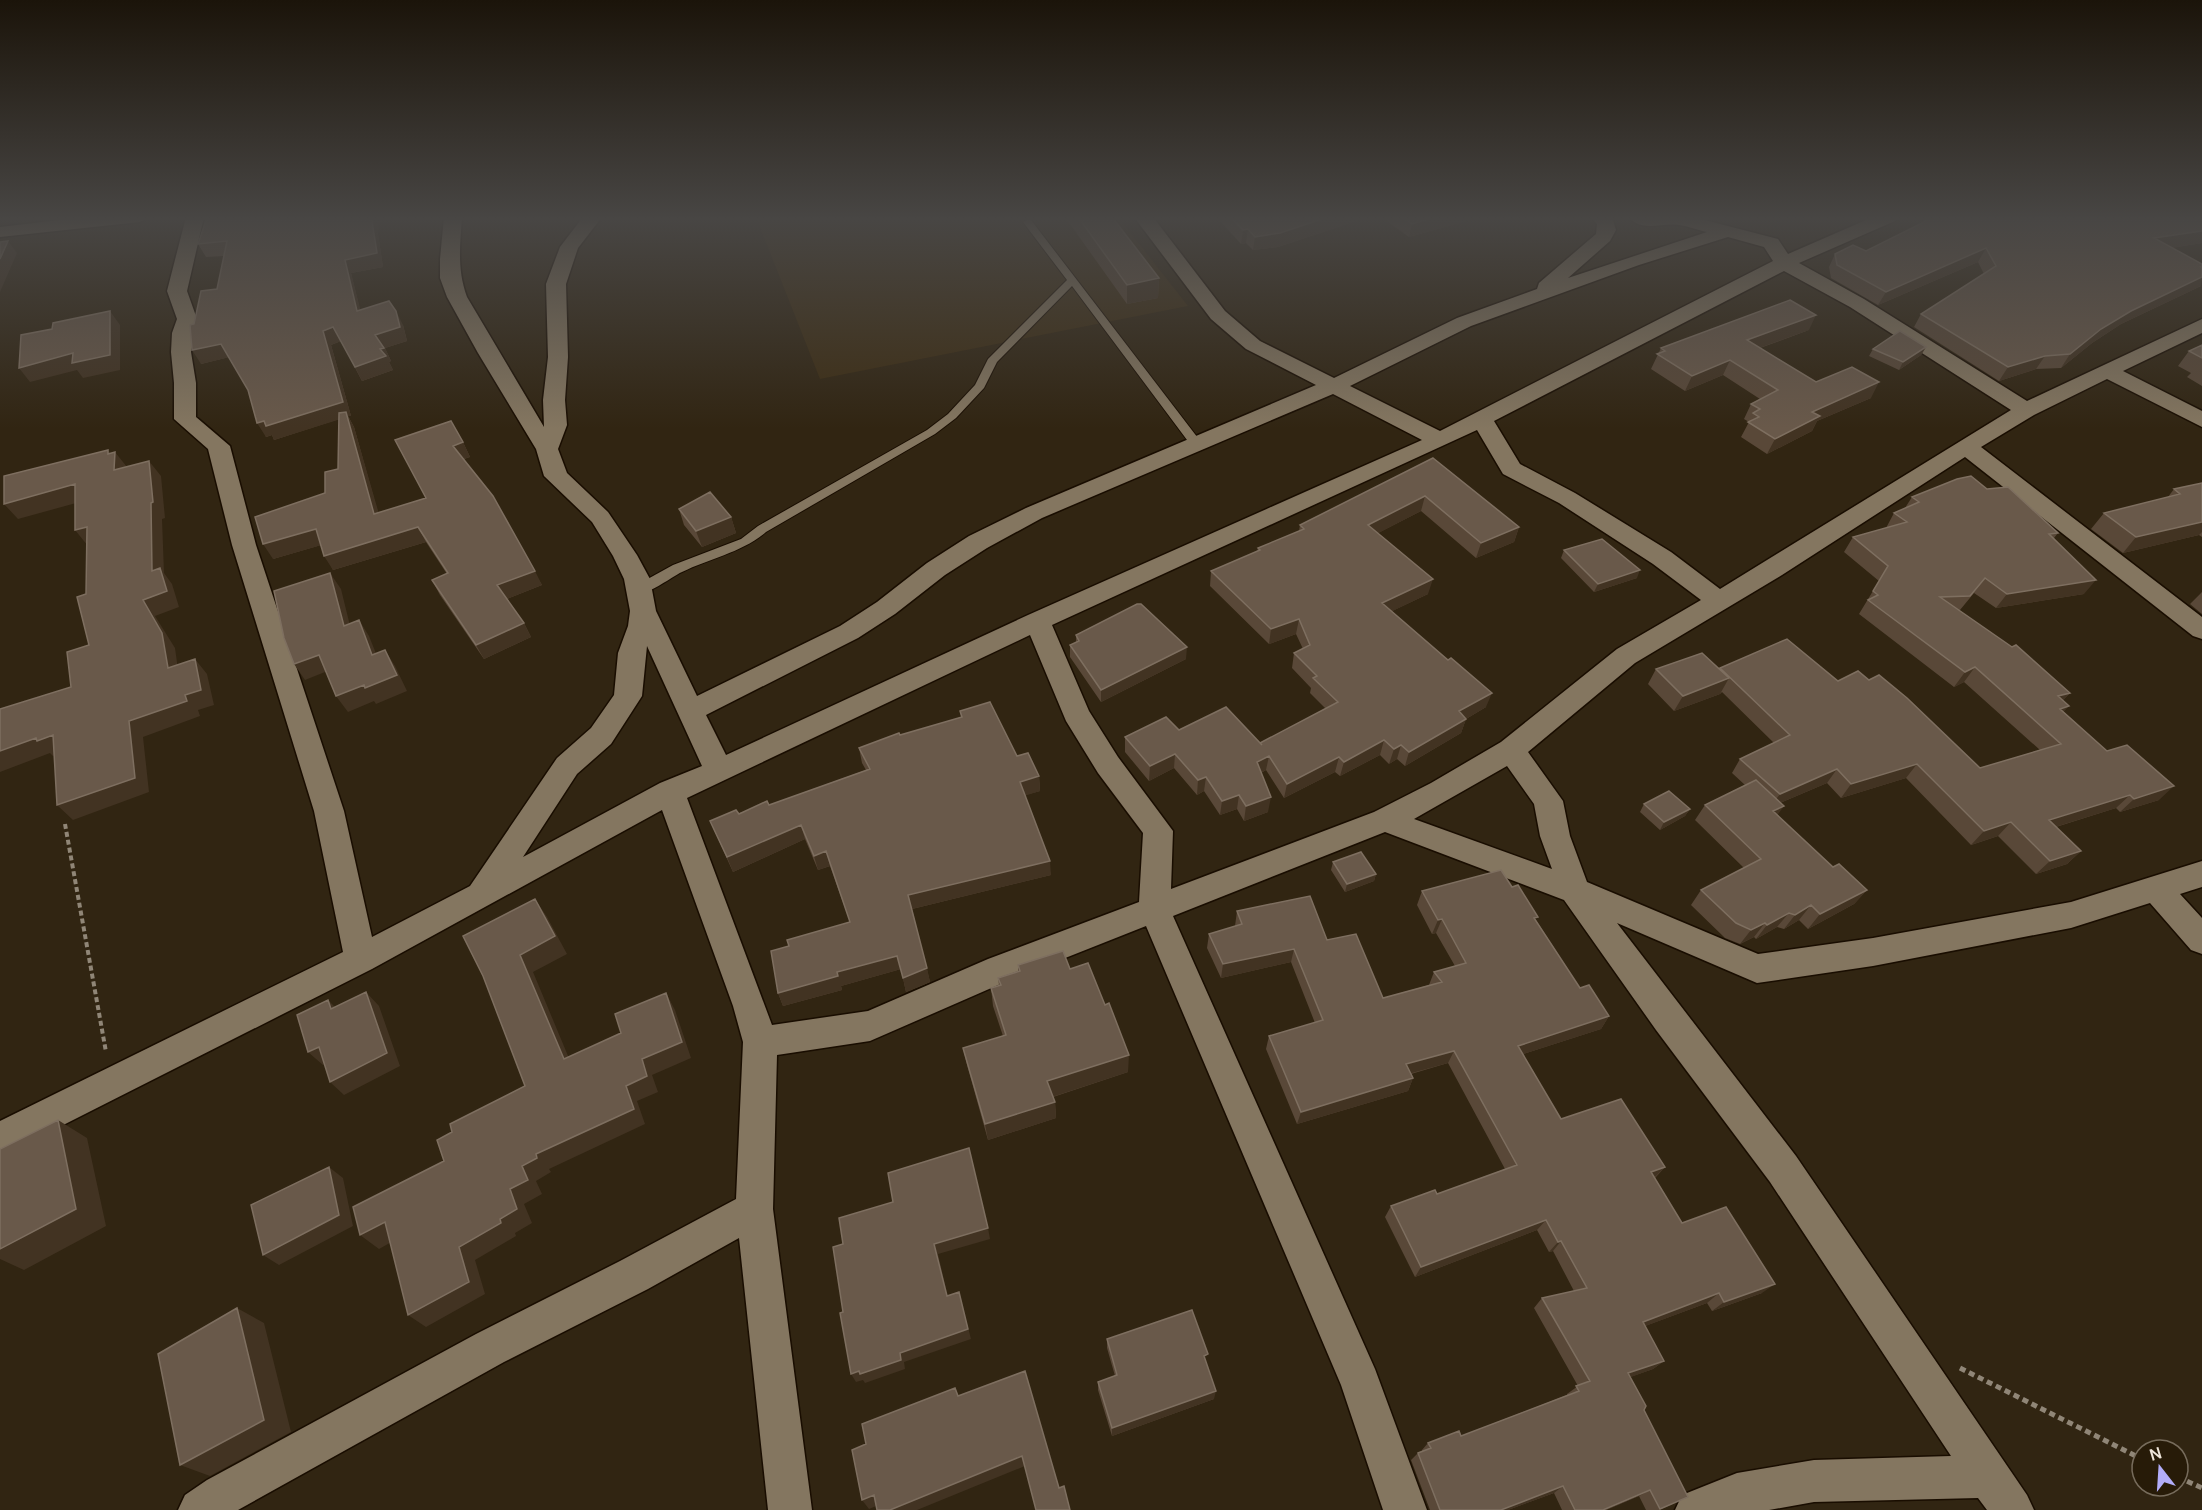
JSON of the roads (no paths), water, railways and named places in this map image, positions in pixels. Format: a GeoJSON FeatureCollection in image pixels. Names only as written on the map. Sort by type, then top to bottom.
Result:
{"type":"FeatureCollection","features":[{"type":"Feature","properties":{"kind":"street"},"geometry":{"type":"LineString","coordinates":[[178,287],[177,291],[188,319],[182,333],[181,352],[185,383],[185,419],[219,446],[244,545],[329,811],[361,959]]}},
{"type":"Feature","properties":{"kind":"street"},"geometry":{"type":"LineString","coordinates":[[453,287],[547,449],[556,476],[600,517],[625,555],[642,600],[719,771]]}},
{"type":"Feature","properties":{"kind":"street"},"geometry":{"type":"LineString","coordinates":[[547,449],[556,425],[554,400],[558,357],[556,287]]}},
{"type":"Feature","properties":{"kind":"street"},"geometry":{"type":"LineString","coordinates":[[1197,287],[1218,315],[1238,333],[1282,362],[1440,440]]}},
{"type":"Feature","properties":{"kind":"street"},"geometry":{"type":"LineString","coordinates":[[1538,294],[1546,287]]}},
{"type":"Feature","properties":{"kind":"street"},"geometry":{"type":"LineString","coordinates":[[691,711],[849,632],[886,608],[936,569],[987,537],[1034,513],[1333,386],[1464,322],[1557,287]]}},
{"type":"Feature","properties":{"kind":"street"},"geometry":{"type":"LineString","coordinates":[[0,1140],[361,959],[670,791],[719,771],[1037,621],[1440,440],[1737,287]]}},
{"type":"Feature","properties":{"kind":"street"},"geometry":{"type":"LineString","coordinates":[[1829,287],[2026,410]]}},
{"type":"Feature","properties":{"kind":"street"},"geometry":{"type":"LineString","coordinates":[[760,1042],[870,1026],[1000,969],[1385,820],[1441,791],[1511,750],[1626,656],[1773,569],[1876,502],[2026,410],[2202,325]]}},
{"type":"Feature","properties":{"kind":"street"},"geometry":{"type":"LineString","coordinates":[[2107,371],[2202,420]]}},
{"type":"Feature","properties":{"kind":"street"},"geometry":{"type":"LineString","coordinates":[[1482,419],[1511,469],[1567,498],[1662,558],[1719,601]]}},
{"type":"Feature","properties":{"kind":"street"},"geometry":{"type":"LineString","coordinates":[[1966,447],[2202,630]]}},
{"type":"Feature","properties":{"kind":"street"},"geometry":{"type":"LineString","coordinates":[[480,896],[567,766],[601,736],[628,696],[631,652],[641,626],[642,600]]}},
{"type":"Feature","properties":{"kind":"street"},"geometry":{"type":"LineString","coordinates":[[1037,621],[1076,714],[1108,765],[1158,831],[1154,908],[1361,1383],[1405,1510]]}},
{"type":"Feature","properties":{"kind":"street"},"geometry":{"type":"LineString","coordinates":[[1511,750],[1548,801],[1555,836],[1575,891],[1668,1020],[1783,1169],[2012,1510]]}},
{"type":"Feature","properties":{"kind":"street"},"geometry":{"type":"LineString","coordinates":[[670,791],[750,1006],[760,1042],[754,1209],[790,1510]]}},
{"type":"Feature","properties":{"kind":"street"},"geometry":{"type":"LineString","coordinates":[[1385,820],[1575,891],[1757,969],[1873,952],[2071,915],[2202,874]]}},
{"type":"Feature","properties":{"kind":"street"},"geometry":{"type":"LineString","coordinates":[[2156,888],[2202,940]]}},
{"type":"Feature","properties":{"kind":"street"},"geometry":{"type":"LineString","coordinates":[[200,1510],[222,1495],[490,1348],[634,1275],[754,1209]]}},
{"type":"Feature","properties":{"kind":"street"},"geometry":{"type":"LineString","coordinates":[[1696,1510],[1737,1494],[1814,1481],[1987,1476]]}},
{"type":"Feature","properties":{"kind":"lane"},"geometry":{"type":"LineString","coordinates":[[642,600],[678,568],[746,542],[762,529],[931,432],[967,402],[980,386],[992,361],[1065,287]]}},
{"type":"Feature","properties":{"kind":"lane"},"geometry":{"type":"LineString","coordinates":[[1078,287],[1197,445]]}}]}
